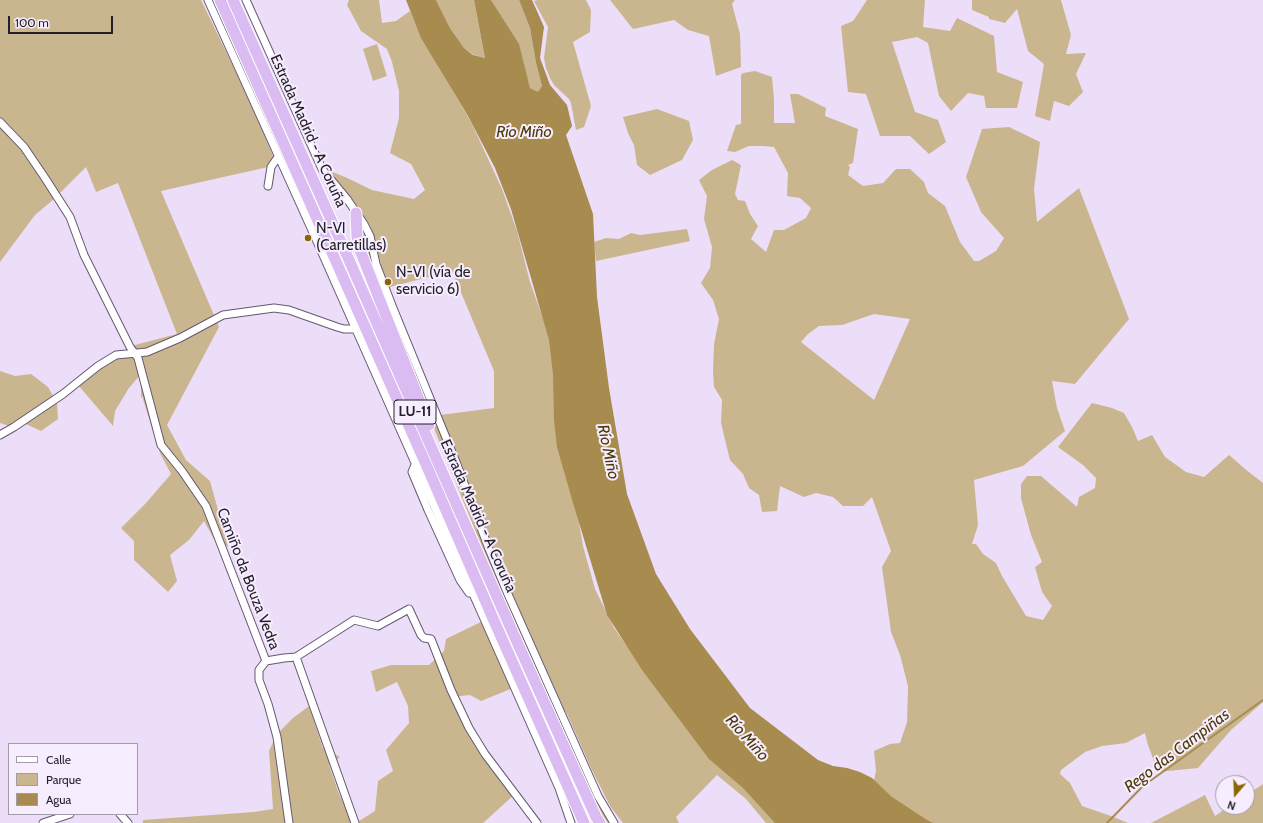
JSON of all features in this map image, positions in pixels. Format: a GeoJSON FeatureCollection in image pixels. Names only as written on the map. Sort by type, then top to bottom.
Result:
{"type":"FeatureCollection","features":[{"type":"Feature","properties":{"kind":"highway","name":"Estrada Madrid - A Coruña"},"geometry":{"type":"LineString","coordinates":[[220,0],[584,823]]}},
{"type":"Feature","properties":{"kind":"highway","name":"Estrada Madrid - A Coruña"},"geometry":{"type":"LineString","coordinates":[[233,0],[513,633],[592,810],[600,823]]}},
{"type":"Feature","properties":{"kind":"highway"},"geometry":{"type":"LineString","coordinates":[[356,214],[357,236],[360,250],[433,435],[469,532]]}},
{"type":"Feature","properties":{"kind":"street"},"geometry":{"type":"LineString","coordinates":[[208,0],[559,788],[571,823]]}},
{"type":"Feature","properties":{"kind":"street"},"geometry":{"type":"LineString","coordinates":[[246,0],[322,169],[364,224],[370,236],[376,264],[390,301],[507,592],[598,796],[614,823]]}},
{"type":"Feature","properties":{"kind":"street","name":"Camiño da Bouza Vedra"},"geometry":{"type":"LineString","coordinates":[[0,122],[24,147],[70,217],[84,255],[138,358],[161,445],[182,471],[206,506],[259,639],[266,661],[296,657],[354,620],[378,626],[409,609],[421,635],[424,638],[431,639],[451,690],[469,728],[485,754],[537,823]]}},
{"type":"Feature","properties":{"kind":"street"},"geometry":{"type":"LineString","coordinates":[[268,186],[272,166],[278,157]]}},
{"type":"Feature","properties":{"kind":"street"},"geometry":{"type":"LineString","coordinates":[[0,435],[63,394],[104,362],[116,355],[147,352],[223,316],[257,309],[274,308],[289,310],[344,329],[355,328]]}},
{"type":"Feature","properties":{"kind":"street"},"geometry":{"type":"LineString","coordinates":[[296,657],[355,823]]}},
{"type":"Feature","properties":{"kind":"street"},"geometry":{"type":"LineString","coordinates":[[266,661],[259,670],[259,680],[268,704],[277,738],[289,823]]}},
{"type":"Feature","properties":{"kind":"street"},"geometry":{"type":"LineString","coordinates":[[43,823],[67,815]]}},
{"type":"Feature","properties":{"kind":"street"},"geometry":{"type":"LineString","coordinates":[[121,815],[128,823]]}},
{"type":"Feature","properties":{"kind":"green space"},"geometry":{"type":"Polygon","coordinates":[[[0,0],[201,0],[251,103],[277,165],[161,191],[219,327],[167,425],[186,460],[210,481],[228,546],[219,548],[204,521],[189,540],[170,555],[177,581],[168,592],[134,560],[134,541],[121,528],[146,503],[171,474],[160,453],[142,396],[141,398],[141,374],[129,388],[115,411],[113,426],[79,386],[131,346],[177,334],[118,183],[96,192],[86,167],[54,199],[35,215],[0,262],[0,0]]]}},
{"type":"Feature","properties":{"kind":"green space"},"geometry":{"type":"Polygon","coordinates":[[[349,0],[379,0],[382,23],[396,21],[410,11],[420,34],[471,122],[502,189],[517,231],[530,282],[551,341],[560,413],[583,546],[595,589],[614,628],[691,735],[715,758],[799,823],[766,823],[746,799],[717,775],[676,817],[679,823],[623,823],[610,806],[567,714],[556,699],[495,560],[456,450],[440,415],[494,408],[494,371],[452,271],[390,287],[382,270],[370,225],[353,200],[330,171],[372,190],[414,199],[425,190],[411,164],[390,153],[399,118],[399,91],[392,62],[387,49],[361,31],[347,5],[349,0]]]}},
{"type":"Feature","properties":{"kind":"green space"},"geometry":{"type":"Polygon","coordinates":[[[436,0],[474,0],[485,58],[474,55],[464,48],[450,28],[436,0]]]}},
{"type":"Feature","properties":{"kind":"green space"},"geometry":{"type":"Polygon","coordinates":[[[491,0],[519,0],[530,28],[536,63],[542,86],[538,93],[530,88],[518,44],[491,0]]]}},
{"type":"Feature","properties":{"kind":"green space"},"geometry":{"type":"Polygon","coordinates":[[[586,0],[591,10],[590,32],[573,42],[591,106],[584,127],[576,130],[571,103],[569,99],[554,85],[546,68],[544,58],[548,27],[534,1],[586,0]]]}},
{"type":"Feature","properties":{"kind":"green space"},"geometry":{"type":"Polygon","coordinates":[[[610,0],[735,0],[732,4],[740,34],[741,67],[716,76],[709,36],[688,30],[674,20],[633,29],[610,0]]]}},
{"type":"Feature","properties":{"kind":"green space"},"geometry":{"type":"Polygon","coordinates":[[[867,0],[925,0],[923,27],[950,31],[957,18],[994,36],[997,72],[1023,82],[1017,108],[986,108],[984,96],[968,93],[951,111],[939,96],[928,43],[917,37],[892,42],[915,112],[938,120],[946,142],[929,154],[910,136],[880,136],[866,94],[848,92],[841,26],[853,21],[867,0]]]}},
{"type":"Feature","properties":{"kind":"green space"},"geometry":{"type":"Polygon","coordinates":[[[972,0],[1061,0],[1071,35],[1066,54],[1086,53],[1076,74],[1083,92],[1069,106],[1054,101],[1050,121],[1035,116],[1044,64],[1028,51],[1017,9],[1005,23],[989,19],[989,17],[972,10],[972,0]]]}},
{"type":"Feature","properties":{"kind":"green space"},"geometry":{"type":"Polygon","coordinates":[[[377,44],[387,76],[373,81],[363,49],[377,44]]]}},
{"type":"Feature","properties":{"kind":"green space"},"geometry":{"type":"Polygon","coordinates":[[[755,71],[772,77],[774,123],[795,123],[790,94],[798,94],[826,108],[825,116],[858,129],[853,163],[848,165],[850,167],[848,175],[863,186],[883,183],[896,169],[910,169],[924,182],[928,193],[945,206],[960,242],[974,261],[979,261],[996,251],[1004,238],[981,212],[966,177],[982,129],[1009,127],[1040,142],[1034,189],[1037,222],[1079,188],[1129,319],[1075,384],[1052,381],[1057,408],[1065,431],[1023,466],[974,480],[978,525],[972,544],[976,544],[983,554],[996,563],[1026,616],[1043,620],[1052,606],[1042,592],[1035,567],[1042,562],[1031,535],[1021,498],[1021,484],[1027,476],[1041,476],[1077,507],[1079,497],[1095,488],[1096,478],[1083,465],[1058,447],[1092,403],[1124,413],[1138,441],[1152,435],[1165,457],[1186,472],[1204,477],[1229,455],[1263,483],[1263,702],[1231,730],[1198,768],[1158,772],[1145,733],[1126,743],[1102,746],[1085,752],[1061,770],[1060,774],[1070,783],[1082,806],[1128,823],[927,823],[872,789],[876,771],[874,751],[890,744],[900,743],[907,722],[908,686],[900,655],[891,632],[882,567],[891,551],[872,497],[863,506],[843,506],[833,497],[816,493],[804,497],[780,486],[777,511],[762,512],[759,495],[749,488],[743,474],[730,460],[721,423],[722,400],[714,387],[714,344],[719,319],[713,300],[701,283],[710,268],[712,247],[704,219],[707,196],[699,180],[712,170],[732,160],[741,165],[735,194],[738,200],[745,201],[750,214],[758,226],[751,239],[766,252],[774,230],[784,230],[806,218],[811,208],[800,198],[787,196],[788,173],[774,147],[749,146],[735,152],[727,151],[736,125],[741,124],[741,75],[743,73],[755,71]],[[874,314],[842,325],[819,326],[808,334],[801,342],[874,400],[910,319],[874,314]]]}},
{"type":"Feature","properties":{"kind":"green space"},"geometry":{"type":"Polygon","coordinates":[[[657,109],[689,121],[693,140],[682,160],[650,175],[637,165],[634,145],[623,117],[657,109]]]}},
{"type":"Feature","properties":{"kind":"green space"},"geometry":{"type":"Polygon","coordinates":[[[360,229],[362,229],[365,233],[385,295],[411,362],[443,436],[492,567],[563,727],[611,823],[608,823],[603,817],[486,558],[364,254],[360,229]]]}},
{"type":"Feature","properties":{"kind":"green space"},"geometry":{"type":"Polygon","coordinates":[[[687,229],[690,241],[596,261],[594,242],[606,238],[619,239],[631,233],[640,235],[687,229]]]}},
{"type":"Feature","properties":{"kind":"green space"},"geometry":{"type":"Polygon","coordinates":[[[0,371],[15,376],[31,374],[48,387],[57,403],[58,419],[41,431],[26,424],[12,427],[0,423],[0,371]]]}},
{"type":"Feature","properties":{"kind":"green space"},"geometry":{"type":"Polygon","coordinates":[[[483,621],[513,688],[481,701],[470,695],[452,697],[515,794],[483,823],[356,823],[375,811],[378,781],[393,771],[386,750],[409,723],[408,706],[397,682],[376,692],[371,671],[391,665],[429,665],[444,651],[446,639],[483,621]]]}},
{"type":"Feature","properties":{"kind":"green space"},"geometry":{"type":"Polygon","coordinates":[[[309,706],[323,748],[340,757],[329,765],[339,794],[353,823],[143,823],[143,820],[254,812],[273,809],[269,751],[277,734],[293,718],[309,706]]]}},
{"type":"Feature","properties":{"kind":"green space"},"geometry":{"type":"Polygon","coordinates":[[[1263,784],[1263,823],[1151,823],[1205,795],[1215,816],[1255,815],[1255,790],[1263,784]]]}},
{"type":"Feature","properties":{"kind":"water","name":"Río Miño"},"geometry":{"type":"Polygon","coordinates":[[[406,0],[436,0],[450,28],[464,48],[473,55],[485,58],[474,0],[491,0],[519,44],[530,88],[538,92],[542,86],[536,63],[530,28],[519,0],[532,0],[544,27],[540,58],[550,85],[567,105],[572,126],[566,135],[593,214],[597,297],[609,388],[627,494],[656,574],[690,629],[750,708],[818,760],[833,766],[860,772],[872,778],[892,797],[933,823],[775,823],[743,788],[709,759],[642,670],[607,615],[557,447],[554,420],[553,374],[549,340],[511,209],[495,168],[468,116],[421,38],[406,0]]]}},
{"type":"Feature","properties":{"kind":"waterway","name":"Rego das Campiñas"},"geometry":{"type":"LineString","coordinates":[[1107,823],[1143,786],[1263,700]]}},
{"type":"Feature","properties":{"kind":"place","name":"N-VI (Carretillas)"},"geometry":{"type":"Point","coordinates":[308,238]}},
{"type":"Feature","properties":{"kind":"place","name":"N-VI (vía de servicio 6)"},"geometry":{"type":"Point","coordinates":[388,282]}}]}
